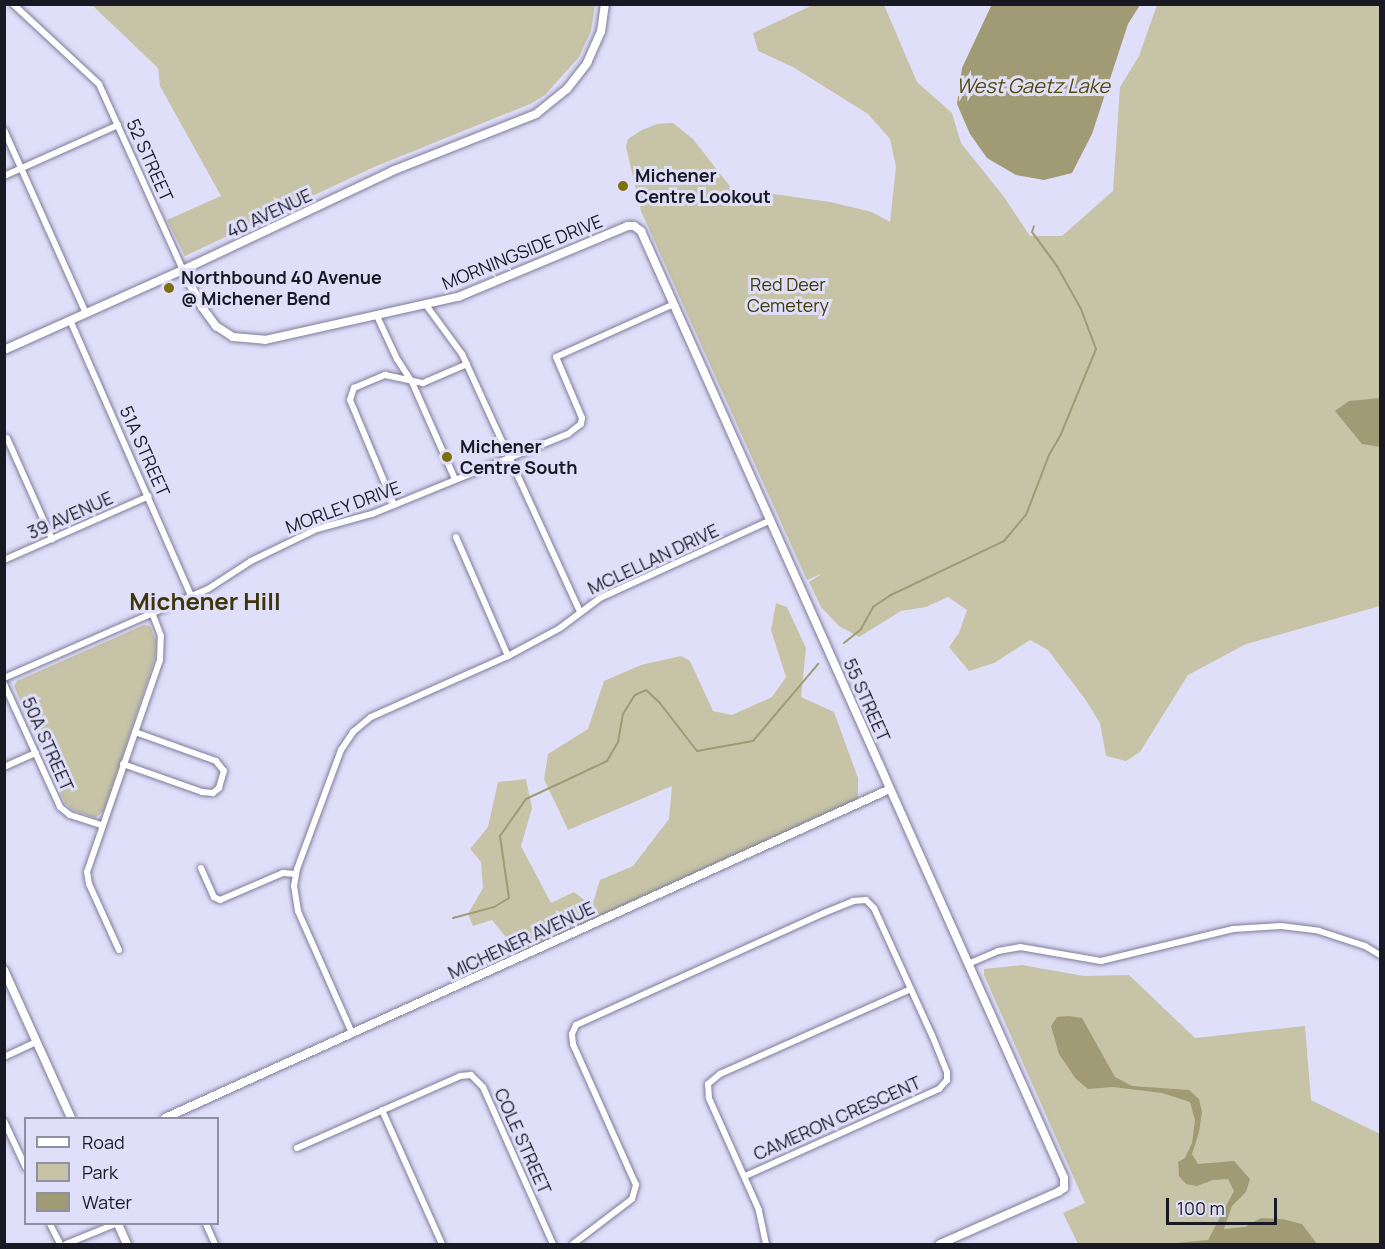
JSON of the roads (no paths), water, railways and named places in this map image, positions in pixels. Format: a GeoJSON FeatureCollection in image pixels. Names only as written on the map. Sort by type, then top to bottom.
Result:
{"type":"FeatureCollection","features":[{"type":"Feature","properties":{"kind":"main road"},"geometry":{"type":"LineString","coordinates":[[5,974],[69,1117]]}},
{"type":"Feature","properties":{"kind":"main road"},"geometry":{"type":"LineString","coordinates":[[117,1225],[127,1245]]}},
{"type":"Feature","properties":{"kind":"street","name":"52 STREET"},"geometry":{"type":"LineString","coordinates":[[13,4],[97,82],[183,270],[209,317],[224,332],[241,339]]}},
{"type":"Feature","properties":{"kind":"street","name":"40 AVENUE"},"geometry":{"type":"LineString","coordinates":[[4,350],[183,270],[392,171],[526,119],[547,107],[567,89],[587,63],[601,33],[606,4]]}},
{"type":"Feature","properties":{"kind":"street"},"geometry":{"type":"LineString","coordinates":[[4,176],[118,125]]}},
{"type":"Feature","properties":{"kind":"street"},"geometry":{"type":"LineString","coordinates":[[4,130],[86,313]]}},
{"type":"Feature","properties":{"kind":"street","name":"MORNINGSIDE DRIVE"},"geometry":{"type":"LineString","coordinates":[[241,339],[255,341],[277,338],[461,296],[628,226],[637,227]]}},
{"type":"Feature","properties":{"kind":"street","name":"55 STREET"},"geometry":{"type":"LineString","coordinates":[[637,227],[641,231],[771,520],[1064,1178],[1064,1188],[940,1245]]}},
{"type":"Feature","properties":{"kind":"street","name":"MORLEY DRIVE"},"geometry":{"type":"LineString","coordinates":[[4,678],[208,589],[258,557],[317,529],[394,505],[568,434],[582,422],[556,357],[674,304]]}},
{"type":"Feature","properties":{"kind":"street"},"geometry":{"type":"LineString","coordinates":[[426,305],[468,364],[580,612]]}},
{"type":"Feature","properties":{"kind":"street"},"geometry":{"type":"LineString","coordinates":[[377,316],[396,359],[412,382],[455,479]]}},
{"type":"Feature","properties":{"kind":"street","name":"51A STREET"},"geometry":{"type":"LineString","coordinates":[[70,320],[191,595]]}},
{"type":"Feature","properties":{"kind":"street"},"geometry":{"type":"LineString","coordinates":[[394,505],[350,400],[354,388],[385,375],[412,382],[425,382],[468,364]]}},
{"type":"Feature","properties":{"kind":"street"},"geometry":{"type":"LineString","coordinates":[[7,438],[52,539]]}},
{"type":"Feature","properties":{"kind":"street","name":"39 AVENUE"},"geometry":{"type":"LineString","coordinates":[[4,560],[148,496]]}},
{"type":"Feature","properties":{"kind":"street","name":"MCLELLAN DRIVE"},"geometry":{"type":"LineString","coordinates":[[352,1033],[296,906],[296,874],[338,756],[347,739],[371,717],[508,656],[553,632],[606,595],[771,520]]}},
{"type":"Feature","properties":{"kind":"street"},"geometry":{"type":"LineString","coordinates":[[456,537],[508,656]]}},
{"type":"Feature","properties":{"kind":"street"},"geometry":{"type":"LineString","coordinates":[[119,950],[88,878],[88,865],[162,653],[161,636],[152,612]]}},
{"type":"Feature","properties":{"kind":"street","name":"50A STREET"},"geometry":{"type":"LineString","coordinates":[[4,684],[60,807],[70,815],[101,825]]}},
{"type":"Feature","properties":{"kind":"street"},"geometry":{"type":"LineString","coordinates":[[123,764],[202,792],[213,793],[219,788],[224,771],[216,761],[135,732]]}},
{"type":"Feature","properties":{"kind":"street"},"geometry":{"type":"LineString","coordinates":[[4,767],[36,753]]}},
{"type":"Feature","properties":{"kind":"street","name":"MICHENER AVENUE"},"geometry":{"type":"LineString","coordinates":[[169,1117],[890,789]]}},
{"type":"Feature","properties":{"kind":"street"},"geometry":{"type":"LineString","coordinates":[[201,868],[214,897],[220,900],[284,873],[296,874]]}},
{"type":"Feature","properties":{"kind":"street","name":"CAMERON CRESCENT"},"geometry":{"type":"LineString","coordinates":[[573,1245],[628,1202],[635,1194],[636,1185],[573,1044],[573,1030],[580,1022],[858,899],[866,900],[874,908],[911,989],[947,1072],[945,1084],[939,1089],[745,1176],[709,1098],[708,1088],[711,1079],[911,989]]}},
{"type":"Feature","properties":{"kind":"street"},"geometry":{"type":"LineString","coordinates":[[968,964],[998,951],[1020,947],[1101,961],[1233,929],[1281,926],[1319,931],[1365,946],[1380,956]]}},
{"type":"Feature","properties":{"kind":"street"},"geometry":{"type":"LineString","coordinates":[[4,1057],[36,1042]]}},
{"type":"Feature","properties":{"kind":"street","name":"COLE STREET"},"geometry":{"type":"LineString","coordinates":[[382,1110],[459,1076],[475,1077],[483,1087],[553,1245]]}},
{"type":"Feature","properties":{"kind":"street"},"geometry":{"type":"LineString","coordinates":[[297,1148],[382,1110],[442,1245]]}},
{"type":"Feature","properties":{"kind":"street"},"geometry":{"type":"LineString","coordinates":[[4,1121],[24,1164]]}},
{"type":"Feature","properties":{"kind":"street"},"geometry":{"type":"LineString","coordinates":[[745,1176],[759,1210],[766,1245]]}},
{"type":"Feature","properties":{"kind":"street"},"geometry":{"type":"LineString","coordinates":[[50,1225],[60,1245]]}},
{"type":"Feature","properties":{"kind":"street"},"geometry":{"type":"LineString","coordinates":[[66,1245],[114,1225]]}},
{"type":"Feature","properties":{"kind":"street"},"geometry":{"type":"LineString","coordinates":[[206,1225],[215,1245]]}},
{"type":"Feature","properties":{"kind":"water","name":"West Gaetz Lake"},"geometry":{"type":"Polygon","coordinates":[[[992,4],[1140,5],[1128,24],[1092,134],[1072,173],[1044,180],[1016,175],[987,158],[970,134],[957,104],[962,68],[992,4]]]}},
{"type":"Feature","properties":{"kind":"water"},"geometry":{"type":"Polygon","coordinates":[[[1380,398],[1380,447],[1362,444],[1335,411],[1349,401],[1380,398]]]}},
{"type":"Feature","properties":{"kind":"water"},"geometry":{"type":"Polygon","coordinates":[[[1057,1017],[1082,1018],[1115,1077],[1132,1086],[1189,1090],[1199,1099],[1202,1112],[1192,1154],[1198,1164],[1234,1161],[1250,1179],[1246,1192],[1232,1206],[1224,1229],[1245,1227],[1261,1218],[1282,1219],[1302,1224],[1317,1244],[1165,1244],[1208,1240],[1234,1191],[1228,1179],[1213,1180],[1197,1186],[1186,1184],[1179,1176],[1178,1162],[1185,1158],[1192,1143],[1195,1120],[1190,1102],[1162,1093],[1113,1087],[1088,1089],[1076,1079],[1059,1054],[1051,1026],[1057,1017]]]}},
{"type":"Feature","properties":{"kind":"waterway"},"geometry":{"type":"LineString","coordinates":[[844,643],[861,629],[873,607],[891,595],[1004,541],[1026,515],[1049,455],[1061,434],[1096,349],[1081,309],[1057,266],[1032,232],[1034,226]]}},
{"type":"Feature","properties":{"kind":"waterway"},"geometry":{"type":"LineString","coordinates":[[453,918],[494,907],[509,898],[500,836],[526,799],[607,761],[618,742],[623,714],[635,695],[646,690],[659,702],[697,751],[753,741],[818,664]]}},
{"type":"Feature","properties":{"kind":"place","name":"Michener Centre Lookout"},"geometry":{"type":"Point","coordinates":[623,186]}},
{"type":"Feature","properties":{"kind":"place","name":"Northbound 40 Avenue @ Michener Bend"},"geometry":{"type":"Point","coordinates":[169,288]}},
{"type":"Feature","properties":{"kind":"place","name":"Michener Centre South"},"geometry":{"type":"Point","coordinates":[447,457]}},
{"type":"Feature","properties":{"kind":"district","name":"Michener Hill"},"geometry":{"type":"Point","coordinates":[205,601]}},
{"type":"Feature","properties":{"kind":"park label","name":"Red Deer Cemetery"},"geometry":{"type":"Point","coordinates":[788,295]}}]}
